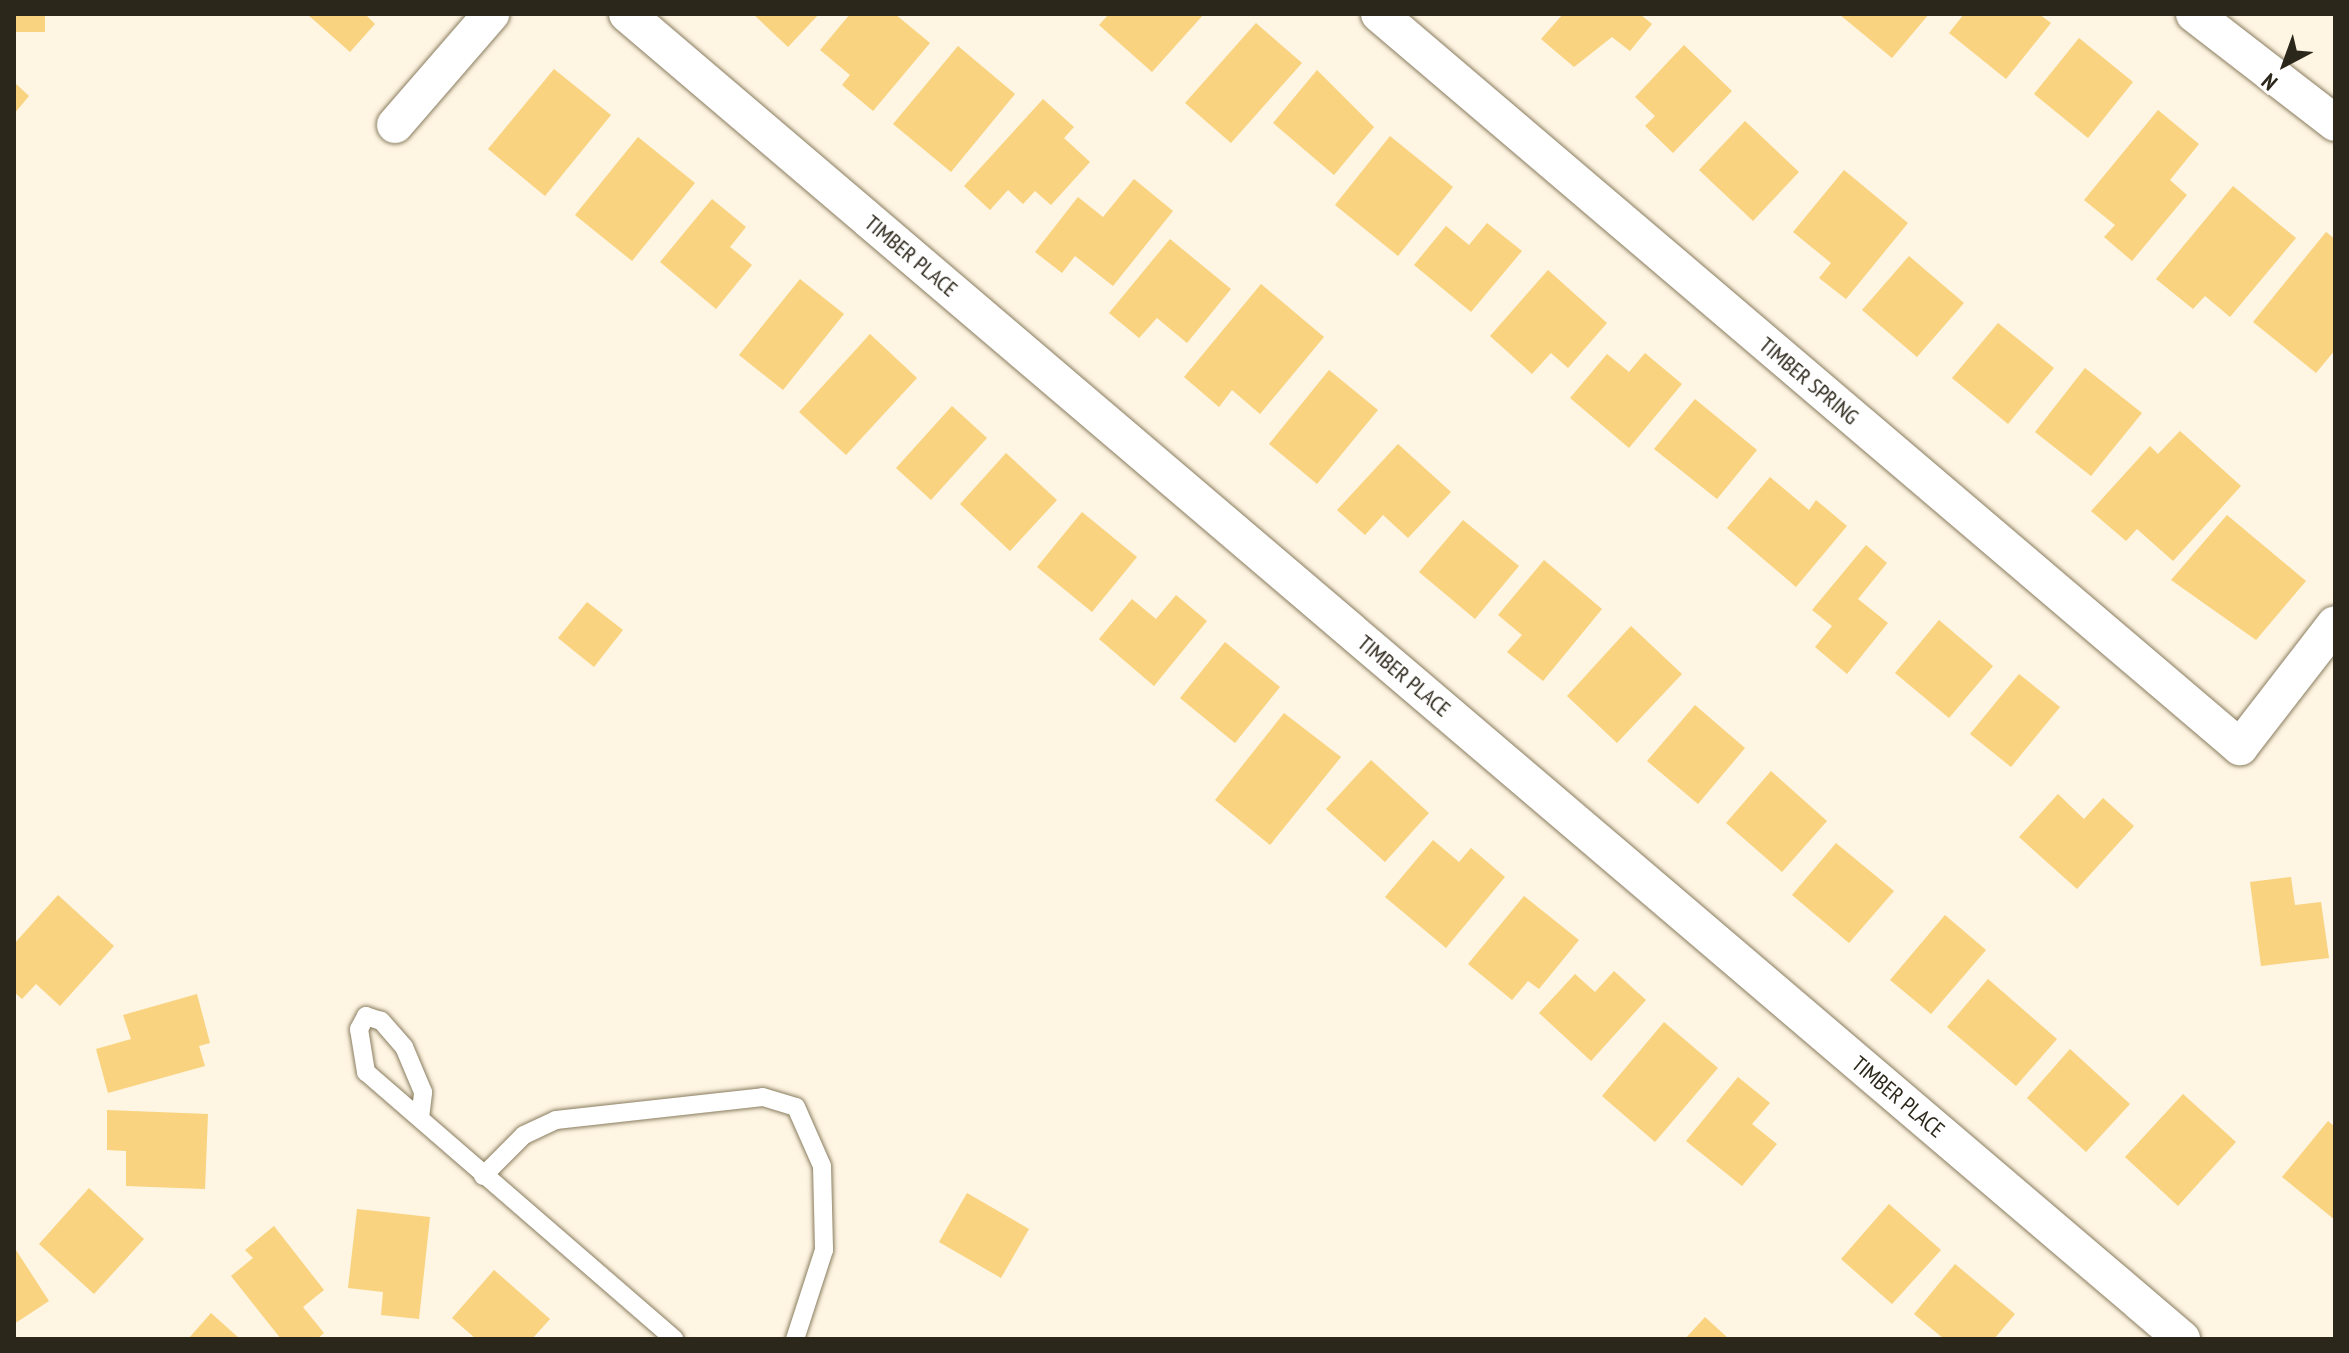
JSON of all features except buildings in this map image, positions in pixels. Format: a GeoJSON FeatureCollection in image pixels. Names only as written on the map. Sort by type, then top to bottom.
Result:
{"type":"FeatureCollection","features":[{"type":"Feature","properties":{"kind":"street"},"geometry":{"type":"LineString","coordinates":[[395,125],[491,14]]}},
{"type":"Feature","properties":{"kind":"street","name":"TIMBER PLACE"},"geometry":{"type":"LineString","coordinates":[[627,14],[2182,1339]]}},
{"type":"Feature","properties":{"kind":"street","name":"TIMBER SPRING"},"geometry":{"type":"LineString","coordinates":[[1379,14],[2240,747],[2335,624]]}},
{"type":"Feature","properties":{"kind":"street"},"geometry":{"type":"LineString","coordinates":[[2204,17],[2335,123]]}},
{"type":"Feature","properties":{"kind":"lane"},"geometry":{"type":"LineString","coordinates":[[420,1118],[423,1092],[404,1047],[381,1021],[366,1016],[359,1029],[366,1072],[674,1339]]}},
{"type":"Feature","properties":{"kind":"lane"},"geometry":{"type":"LineString","coordinates":[[483,1176],[524,1135],[556,1120],[763,1097],[796,1107],[822,1166],[824,1250],[795,1339]]}}]}
